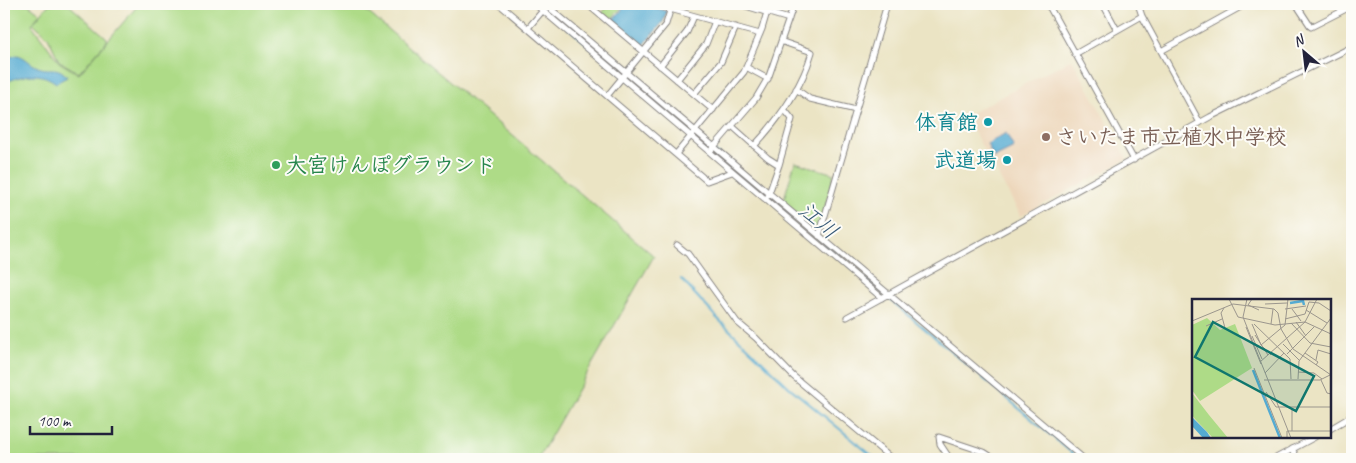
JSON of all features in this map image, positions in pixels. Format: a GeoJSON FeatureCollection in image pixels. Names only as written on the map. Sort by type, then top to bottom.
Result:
{"type":"FeatureCollection","features":[{"type":"Feature","properties":{"kind":"street"},"geometry":{"type":"LineString","coordinates":[[499,4],[707,180],[732,172]]}},
{"type":"Feature","properties":{"kind":"street"},"geometry":{"type":"LineString","coordinates":[[535,4],[545,7],[885,296],[1084,459]]}},
{"type":"Feature","properties":{"kind":"street"},"geometry":{"type":"LineString","coordinates":[[587,4],[713,110]]}},
{"type":"Feature","properties":{"kind":"street"},"geometry":{"type":"LineString","coordinates":[[652,4],[672,6],[694,16],[760,34]]}},
{"type":"Feature","properties":{"kind":"street"},"geometry":{"type":"LineString","coordinates":[[739,4],[789,19]]}},
{"type":"Feature","properties":{"kind":"street"},"geometry":{"type":"LineString","coordinates":[[711,149],[756,98],[768,79],[783,42],[794,4]]}},
{"type":"Feature","properties":{"kind":"street"},"geometry":{"type":"LineString","coordinates":[[819,236],[887,4]]}},
{"type":"Feature","properties":{"kind":"street"},"geometry":{"type":"LineString","coordinates":[[1045,4],[1050,8],[1134,160]]}},
{"type":"Feature","properties":{"kind":"street"},"geometry":{"type":"LineString","coordinates":[[1103,4],[1117,30]]}},
{"type":"Feature","properties":{"kind":"street"},"geometry":{"type":"LineString","coordinates":[[1138,4],[1142,16],[1200,123]]}},
{"type":"Feature","properties":{"kind":"street"},"geometry":{"type":"LineString","coordinates":[[1161,51],[1246,4]]}},
{"type":"Feature","properties":{"kind":"street"},"geometry":{"type":"LineString","coordinates":[[1296,4],[1311,27],[1352,6]]}},
{"type":"Feature","properties":{"kind":"street"},"geometry":{"type":"LineString","coordinates":[[607,96],[666,24],[672,6]]}},
{"type":"Feature","properties":{"kind":"street"},"geometry":{"type":"LineString","coordinates":[[528,28],[545,7]]}},
{"type":"Feature","properties":{"kind":"street"},"geometry":{"type":"LineString","coordinates":[[676,154],[746,67],[767,12]]}},
{"type":"Feature","properties":{"kind":"street"},"geometry":{"type":"LineString","coordinates":[[660,66],[687,32],[694,16]]}},
{"type":"Feature","properties":{"kind":"street"},"geometry":{"type":"LineString","coordinates":[[1075,54],[1142,16]]}},
{"type":"Feature","properties":{"kind":"street"},"geometry":{"type":"LineString","coordinates":[[677,80],[706,44],[714,21]]}},
{"type":"Feature","properties":{"kind":"street"},"geometry":{"type":"LineString","coordinates":[[694,94],[720,62],[736,27]]}},
{"type":"Feature","properties":{"kind":"street"},"geometry":{"type":"LineString","coordinates":[[754,146],[784,109],[796,89],[812,52],[783,42]]}},
{"type":"Feature","properties":{"kind":"street"},"geometry":{"type":"LineString","coordinates":[[847,318],[1200,123],[1352,47]]}},
{"type":"Feature","properties":{"kind":"street"},"geometry":{"type":"LineString","coordinates":[[746,67],[768,79]]}},
{"type":"Feature","properties":{"kind":"street"},"geometry":{"type":"LineString","coordinates":[[796,89],[810,99],[856,110]]}},
{"type":"Feature","properties":{"kind":"street"},"geometry":{"type":"LineString","coordinates":[[767,197],[779,165],[792,119],[784,109]]}},
{"type":"Feature","properties":{"kind":"street"},"geometry":{"type":"LineString","coordinates":[[732,126],[779,165]]}},
{"type":"Feature","properties":{"kind":"street"},"geometry":{"type":"LineString","coordinates":[[711,149],[732,172],[819,236],[885,296]]}},
{"type":"Feature","properties":{"kind":"street"},"geometry":{"type":"LineString","coordinates":[[677,246],[688,254],[737,322],[756,338],[793,376],[892,459]]}},
{"type":"Feature","properties":{"kind":"street"},"geometry":{"type":"LineString","coordinates":[[1331,428],[1352,416]]}},
{"type":"Feature","properties":{"kind":"street"},"geometry":{"type":"LineString","coordinates":[[950,459],[940,444],[939,437],[984,452],[995,459]]}},
{"type":"Feature","properties":{"kind":"street"},"geometry":{"type":"LineString","coordinates":[[1274,459],[1313,438]]}},
{"type":"Feature","properties":{"kind":"street"},"geometry":{"type":"LineString","coordinates":[[1292,449],[1298,459]]}},
{"type":"Feature","properties":{"kind":"shaded area","name":"さいたま市立植水中学校"},"geometry":{"type":"Polygon","coordinates":[[[1072,59],[1127,159],[1021,216],[965,116],[1072,59]]]}},
{"type":"Feature","properties":{"kind":"green space","name":"大宮けんぽグラウンド"},"geometry":{"type":"Polygon","coordinates":[[[4,4],[28,4],[40,13],[34,22],[49,4],[68,4],[107,38],[107,41],[79,73],[59,61],[48,37],[33,23],[32,25],[59,62],[79,74],[139,4],[358,4],[654,256],[538,459],[4,459],[4,4]]]}},
{"type":"Feature","properties":{"kind":"green space"},"geometry":{"type":"Polygon","coordinates":[[[610,4],[625,4],[610,20],[602,13],[610,4]]]}},
{"type":"Feature","properties":{"kind":"green space"},"geometry":{"type":"Polygon","coordinates":[[[795,162],[834,174],[818,233],[783,202],[795,162]]]}},
{"type":"Feature","properties":{"kind":"water"},"geometry":{"type":"Polygon","coordinates":[[[627,4],[642,4],[667,11],[663,22],[643,46],[612,21],[627,4]]]}},
{"type":"Feature","properties":{"kind":"water"},"geometry":{"type":"Polygon","coordinates":[[[17,55],[38,67],[57,69],[67,77],[56,83],[43,76],[31,75],[4,83],[4,59],[17,55]]]}},
{"type":"Feature","properties":{"kind":"water"},"geometry":{"type":"Polygon","coordinates":[[[1006,133],[1014,148],[994,158],[987,144],[1006,133]]]}},
{"type":"Feature","properties":{"kind":"waterway","name":"江川"},"geometry":{"type":"LineString","coordinates":[[540,4],[1079,459]]}},
{"type":"Feature","properties":{"kind":"waterway"},"geometry":{"type":"LineString","coordinates":[[681,279],[717,318],[789,387],[876,459]]}},
{"type":"Feature","properties":{"kind":"place","name":"体育館"},"geometry":{"type":"Point","coordinates":[988,122]}},
{"type":"Feature","properties":{"kind":"place","name":"さいたま市立植水中学校"},"geometry":{"type":"Point","coordinates":[1046,137]}},
{"type":"Feature","properties":{"kind":"place","name":"武道場"},"geometry":{"type":"Point","coordinates":[1007,160]}},
{"type":"Feature","properties":{"kind":"place","name":"大宮けんぽグラウンド"},"geometry":{"type":"Point","coordinates":[276,165]}}]}
